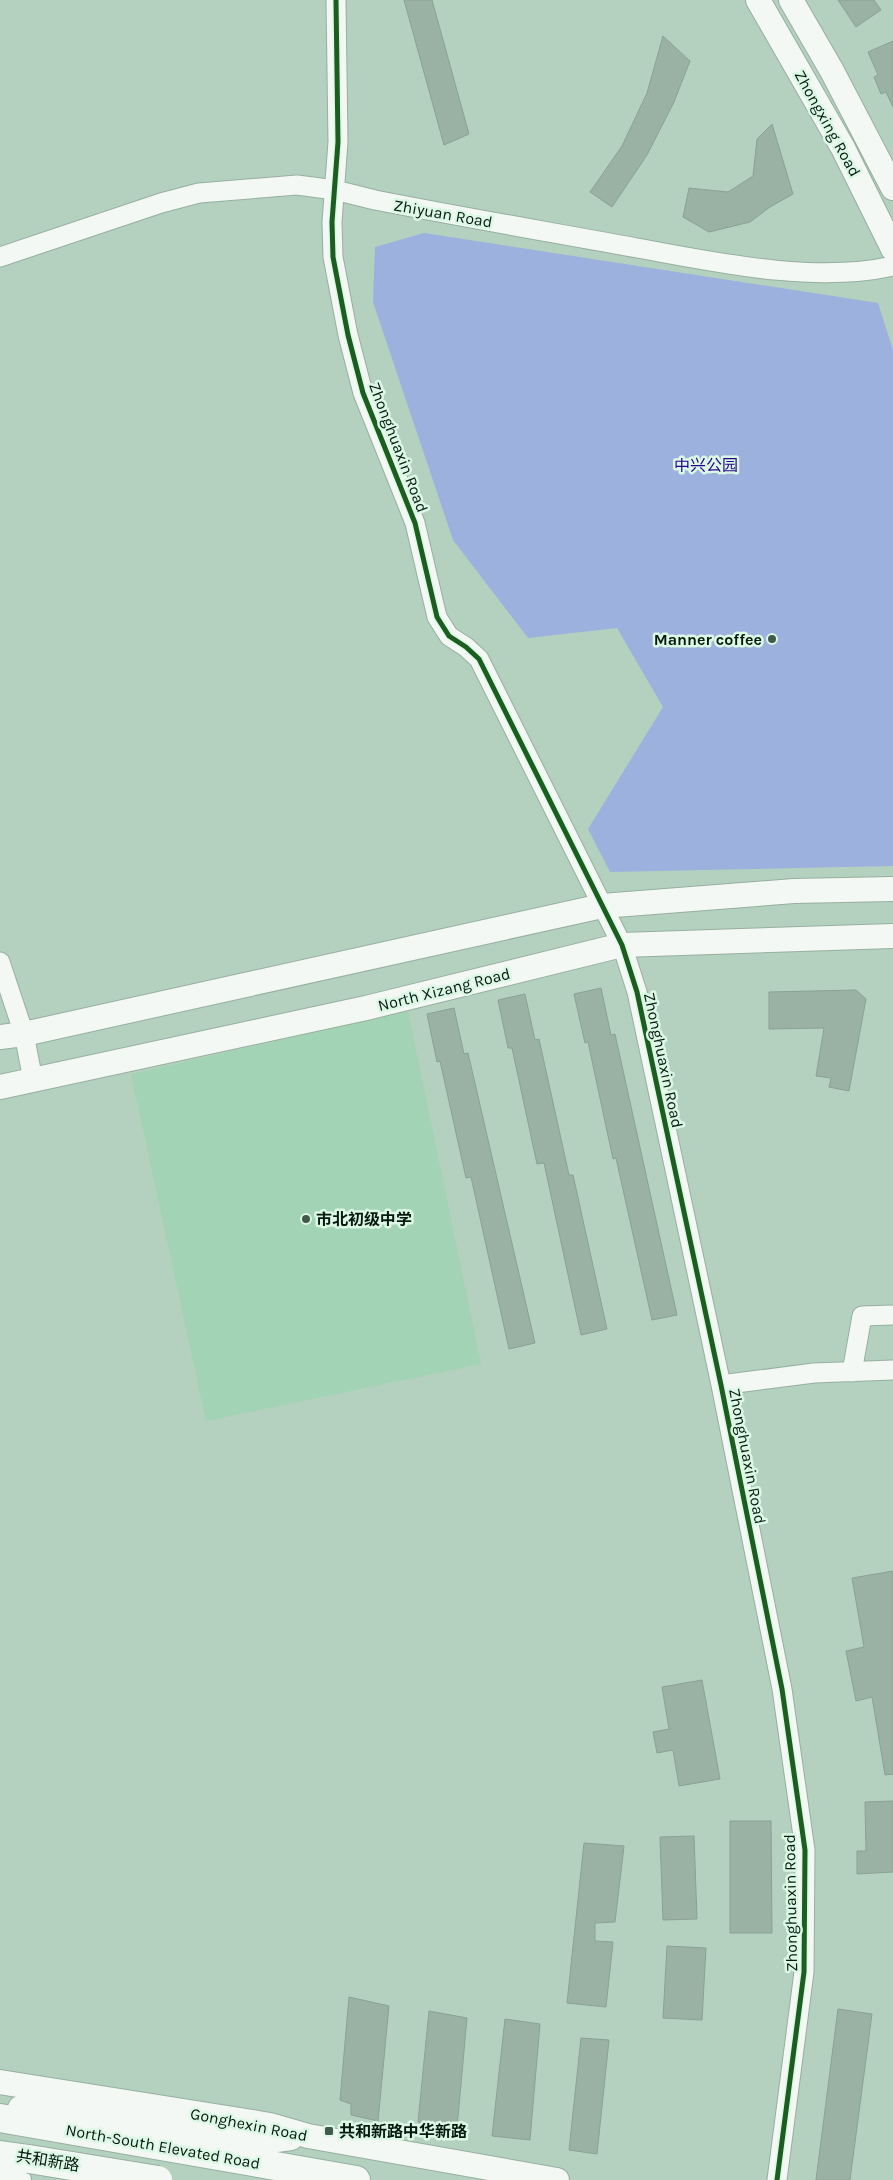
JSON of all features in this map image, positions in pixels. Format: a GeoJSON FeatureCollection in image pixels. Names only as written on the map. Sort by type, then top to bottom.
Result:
{"type":"FeatureCollection","features":[{"type":"Feature","properties":{"kind":"highway","name":"North-South Elevated Road"},"geometry":{"type":"LineString","coordinates":[[0,2118],[356,2180]]}},
{"type":"Feature","properties":{"kind":"highway"},"geometry":{"type":"LineString","coordinates":[[1,2154],[156,2180]]}},
{"type":"Feature","properties":{"kind":"main road","name":"Zhongxing Road"},"geometry":{"type":"LineString","coordinates":[[758,0],[843,148],[893,249]]}},
{"type":"Feature","properties":{"kind":"main road","name":"Zhongxing Road"},"geometry":{"type":"LineString","coordinates":[[791,0],[832,71],[893,188]]}},
{"type":"Feature","properties":{"kind":"main road"},"geometry":{"type":"LineString","coordinates":[[0,1037],[24,1034],[602,906],[794,891],[893,889]]}},
{"type":"Feature","properties":{"kind":"main road","name":"North Xizang Road"},"geometry":{"type":"LineString","coordinates":[[0,1087],[366,1008],[622,945],[893,936]]}},
{"type":"Feature","properties":{"kind":"main road","name":"Gonghexin Road"},"geometry":{"type":"LineString","coordinates":[[0,2082],[270,2125],[308,2136],[557,2180]]}},
{"type":"Feature","properties":{"kind":"main road"},"geometry":{"type":"LineString","coordinates":[[0,2105],[154,2129],[269,2141],[308,2136]]}},
{"type":"Feature","properties":{"kind":"main road"},"geometry":{"type":"LineString","coordinates":[[0,2178],[19,2180]]}},
{"type":"Feature","properties":{"kind":"street","name":"Zhonghuaxin Road"},"geometry":{"type":"LineString","coordinates":[[336,0],[338,142],[332,222],[333,257],[348,335],[363,393],[415,523],[437,616],[449,636],[466,647],[479,659],[622,945],[637,992],[721,1385],[782,1689],[804,1850],[804,1972],[777,2180]]}},
{"type":"Feature","properties":{"kind":"street","name":"Zhiyuan Road"},"geometry":{"type":"LineString","coordinates":[[0,257],[160,203],[199,193],[297,186],[335,190],[428,210],[722,262],[805,272],[847,273],[893,266]]}},
{"type":"Feature","properties":{"kind":"street"},"geometry":{"type":"LineString","coordinates":[[0,962],[24,1034],[33,1080]]}},
{"type":"Feature","properties":{"kind":"street"},"geometry":{"type":"LineString","coordinates":[[852,1372],[862,1316],[893,1316]]}},
{"type":"Feature","properties":{"kind":"street"},"geometry":{"type":"LineString","coordinates":[[721,1385],[814,1373],[893,1370]]}},
{"type":"Feature","properties":{"kind":"shaded area","name":"市北初级中学"},"geometry":{"type":"Polygon","coordinates":[[[408,1011],[481,1364],[206,1421],[131,1074],[408,1011]]]}},
{"type":"Feature","properties":{"kind":"green space","name":"中兴公园"},"geometry":{"type":"Polygon","coordinates":[[[424,233],[878,303],[893,350],[893,866],[610,872],[588,829],[663,707],[617,628],[528,638],[453,540],[373,302],[375,247],[424,233]]]}},
{"type":"Feature","properties":{"kind":"building"},"geometry":{"type":"Polygon","coordinates":[[[404,0],[432,0],[469,134],[444,145],[404,0]]]}},
{"type":"Feature","properties":{"kind":"building"},"geometry":{"type":"Polygon","coordinates":[[[838,0],[874,0],[881,10],[856,27],[838,0]]]}},
{"type":"Feature","properties":{"kind":"building"},"geometry":{"type":"Polygon","coordinates":[[[663,36],[690,61],[674,102],[647,155],[612,207],[590,192],[622,146],[647,93],[663,36]]]}},
{"type":"Feature","properties":{"kind":"building"},"geometry":{"type":"Polygon","coordinates":[[[893,41],[893,107],[886,92],[881,94],[874,77],[878,75],[868,52],[893,41]]]}},
{"type":"Feature","properties":{"kind":"building"},"geometry":{"type":"Polygon","coordinates":[[[772,124],[793,194],[770,207],[750,222],[709,232],[683,217],[689,188],[728,192],[753,176],[757,139],[772,124]]]}},
{"type":"Feature","properties":{"kind":"building"},"geometry":{"type":"Polygon","coordinates":[[[601,988],[611,1035],[615,1034],[677,1315],[652,1320],[616,1158],[613,1159],[588,1042],[585,1043],[574,994],[601,988]]]}},
{"type":"Feature","properties":{"kind":"building"},"geometry":{"type":"Polygon","coordinates":[[[856,990],[866,999],[849,1091],[829,1087],[831,1078],[816,1076],[824,1028],[769,1029],[769,992],[856,990]]]}},
{"type":"Feature","properties":{"kind":"building"},"geometry":{"type":"Polygon","coordinates":[[[525,994],[535,1040],[539,1039],[569,1175],[573,1175],[607,1329],[581,1335],[544,1163],[537,1164],[512,1048],[508,1048],[498,1000],[525,994]]]}},
{"type":"Feature","properties":{"kind":"building"},"geometry":{"type":"Polygon","coordinates":[[[454,1008],[464,1054],[468,1053],[535,1343],[509,1349],[471,1177],[466,1178],[440,1061],[437,1062],[427,1014],[454,1008]]]}},
{"type":"Feature","properties":{"kind":"building"},"geometry":{"type":"Polygon","coordinates":[[[893,1571],[893,1774],[885,1775],[872,1697],[856,1701],[846,1651],[864,1647],[852,1578],[893,1571]]]}},
{"type":"Feature","properties":{"kind":"building"},"geometry":{"type":"Polygon","coordinates":[[[702,1680],[720,1779],[679,1786],[673,1750],[657,1753],[653,1732],[669,1729],[662,1687],[702,1680]]]}},
{"type":"Feature","properties":{"kind":"building"},"geometry":{"type":"Polygon","coordinates":[[[893,1801],[893,1872],[857,1874],[857,1851],[866,1851],[865,1802],[893,1801]]]}},
{"type":"Feature","properties":{"kind":"building"},"geometry":{"type":"Polygon","coordinates":[[[730,1821],[771,1821],[772,1933],[730,1933],[730,1821]]]}},
{"type":"Feature","properties":{"kind":"building"},"geometry":{"type":"Polygon","coordinates":[[[694,1836],[697,1919],[663,1920],[660,1837],[694,1836]]]}},
{"type":"Feature","properties":{"kind":"building"},"geometry":{"type":"Polygon","coordinates":[[[584,1843],[624,1846],[615,1922],[595,1923],[595,1941],[613,1942],[606,2007],[567,2003],[584,1843]]]}},
{"type":"Feature","properties":{"kind":"building"},"geometry":{"type":"Polygon","coordinates":[[[667,1946],[706,1948],[702,2020],[663,2018],[667,1946]]]}},
{"type":"Feature","properties":{"kind":"building"},"geometry":{"type":"Polygon","coordinates":[[[349,1997],[389,2006],[378,2121],[351,2115],[351,2104],[340,2100],[349,1997]]]}},
{"type":"Feature","properties":{"kind":"building"},"geometry":{"type":"Polygon","coordinates":[[[838,2009],[872,2014],[850,2180],[816,2180],[838,2009]]]}},
{"type":"Feature","properties":{"kind":"building"},"geometry":{"type":"Polygon","coordinates":[[[429,2011],[467,2018],[457,2128],[418,2122],[429,2011]]]}},
{"type":"Feature","properties":{"kind":"building"},"geometry":{"type":"Polygon","coordinates":[[[505,2019],[540,2024],[530,2140],[492,2136],[505,2019]]]}},
{"type":"Feature","properties":{"kind":"building"},"geometry":{"type":"Polygon","coordinates":[[[581,2038],[609,2040],[597,2154],[569,2150],[581,2038]]]}},
{"type":"Feature","properties":{"kind":"cycle path"},"geometry":{"type":"LineString","coordinates":[[336,0],[338,142],[332,222],[333,257],[348,335],[363,393],[415,523],[437,617],[449,636],[466,647],[479,659],[622,945],[637,992],[721,1385],[782,1689],[805,1850],[804,1972],[777,2180]]}},
{"type":"Feature","properties":{"kind":"place","name":"Manner coffee"},"geometry":{"type":"Point","coordinates":[772,639]}},
{"type":"Feature","properties":{"kind":"place","name":"市北初级中学"},"geometry":{"type":"Point","coordinates":[306,1219]}},
{"type":"Feature","properties":{"kind":"place","name":"共和新路中华新路"},"geometry":{"type":"Point","coordinates":[329,2131]}}]}
